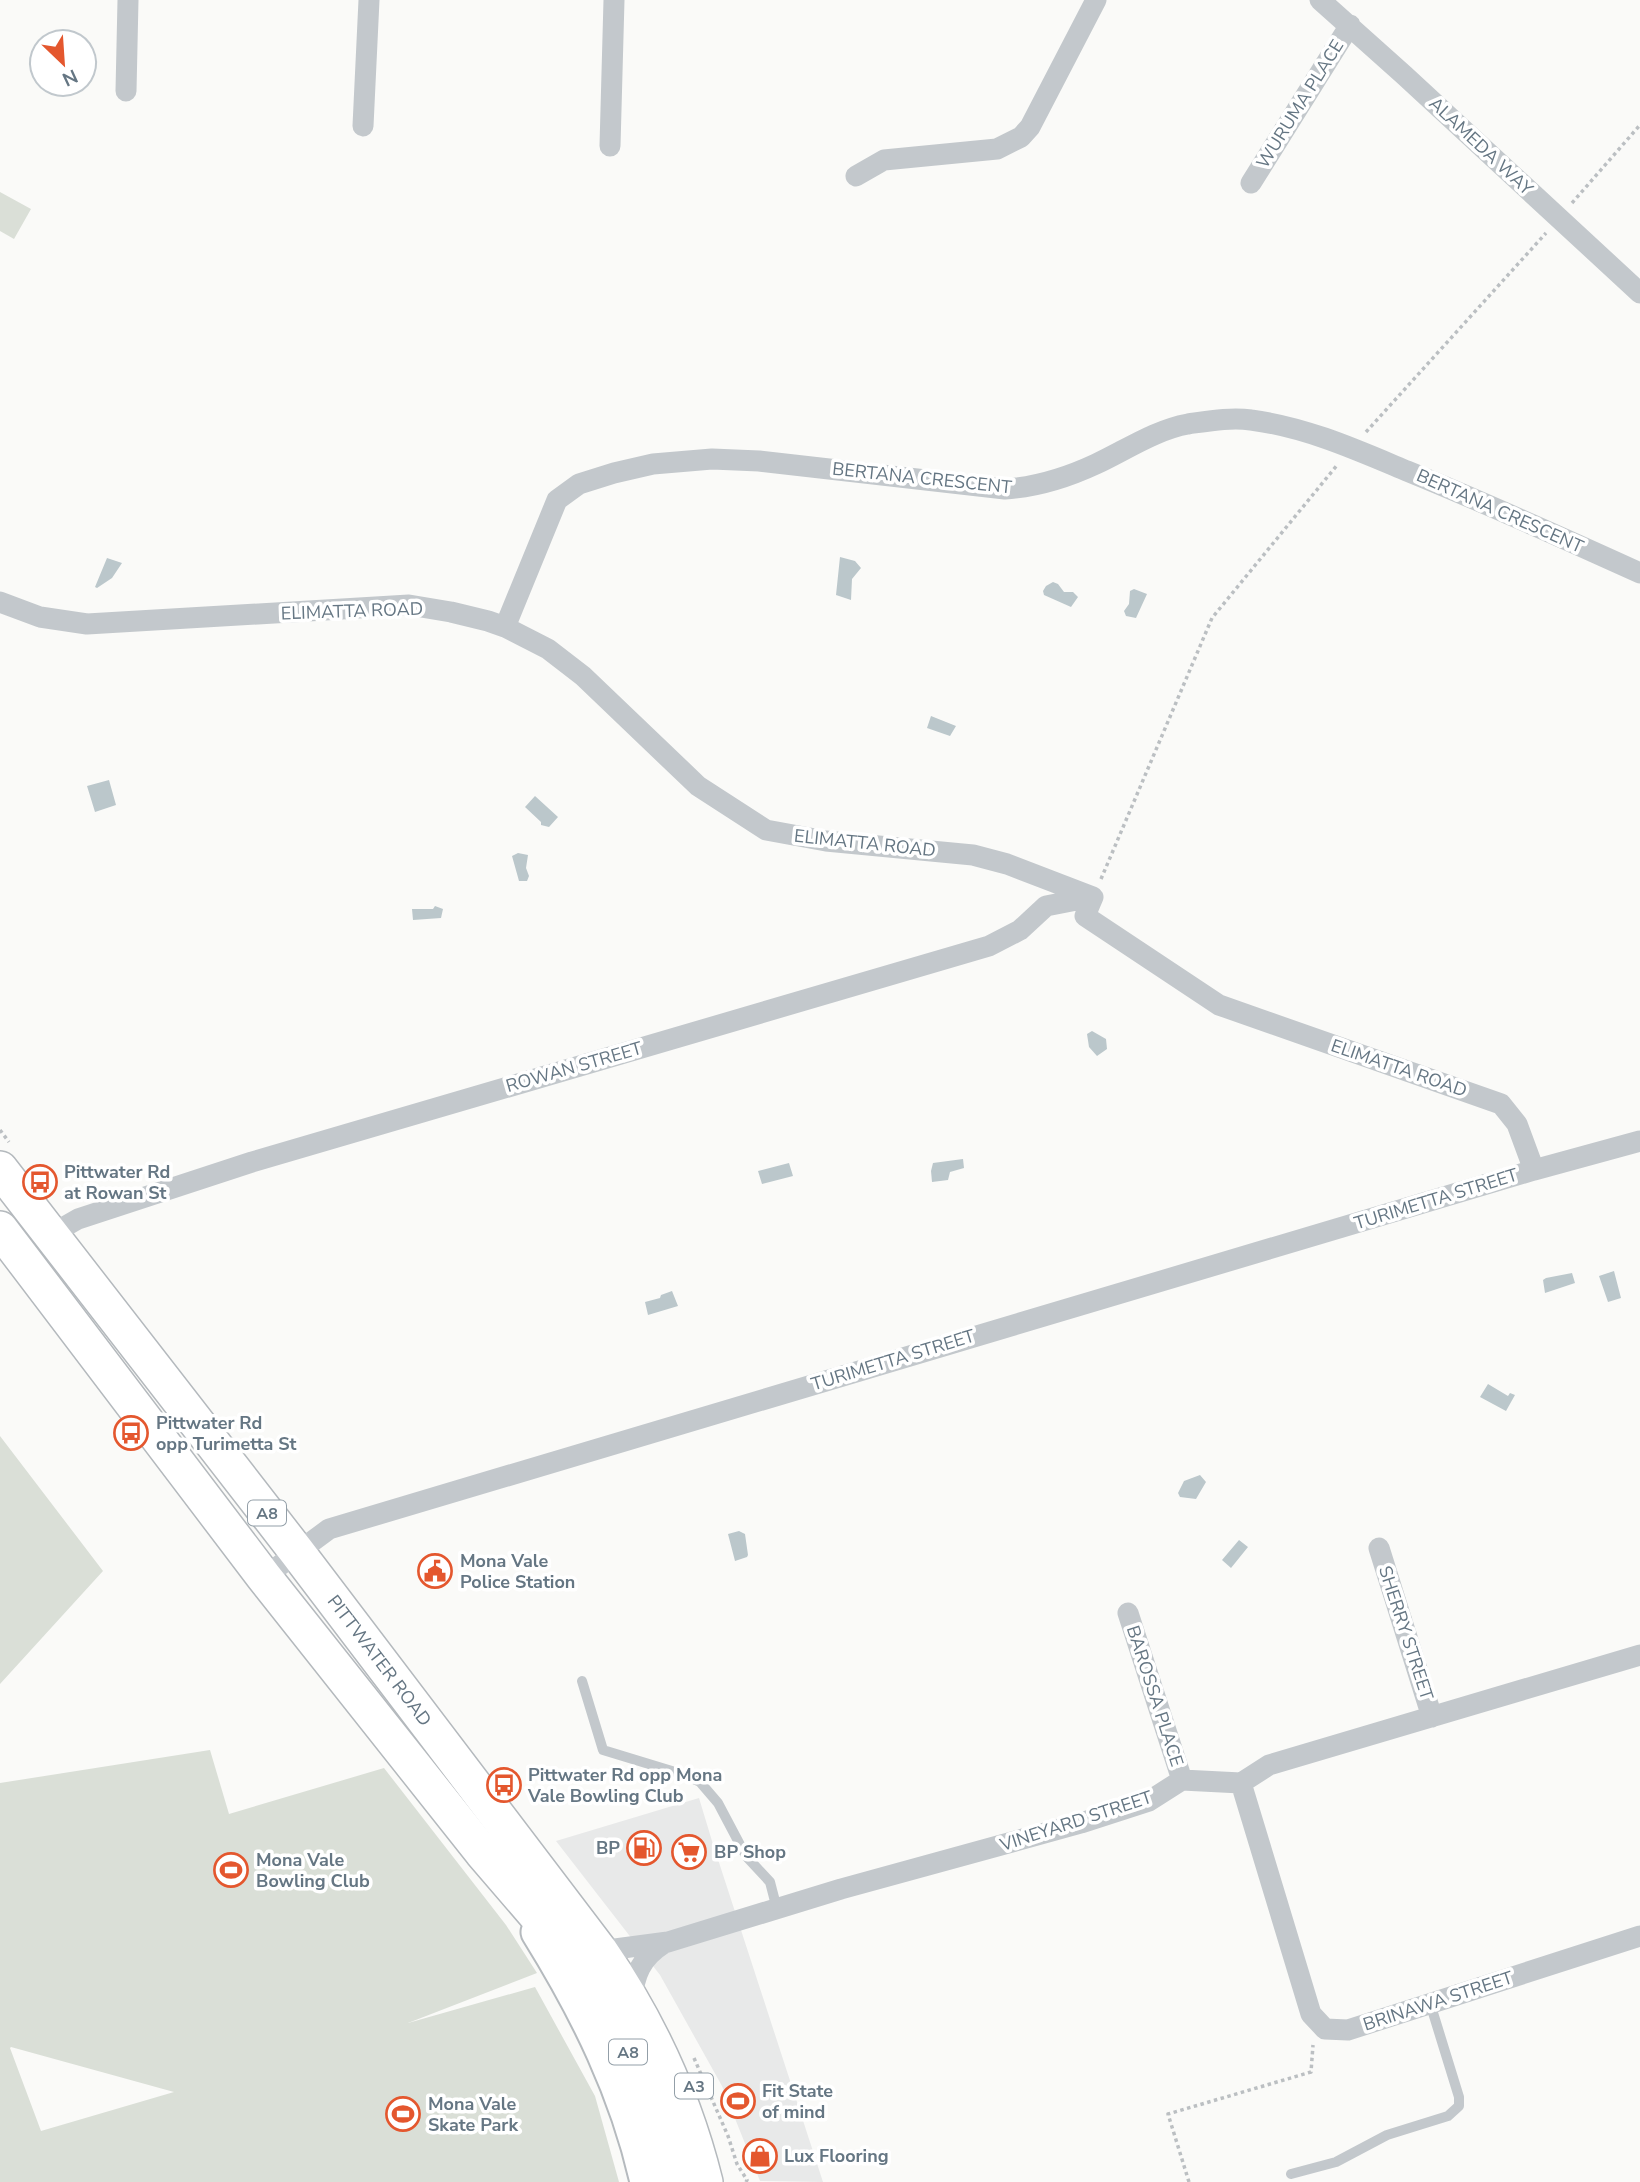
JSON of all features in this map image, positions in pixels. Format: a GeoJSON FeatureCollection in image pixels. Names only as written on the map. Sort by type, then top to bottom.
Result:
{"type":"FeatureCollection","features":[{"type":"Feature","properties":{"kind":"highway","name":"PITTWATER ROAD"},"geometry":{"type":"LineString","coordinates":[[0,1169],[297,1552],[600,1951],[633,2002],[679,2095],[705,2182]]}},
{"type":"Feature","properties":{"kind":"highway","name":"A8"},"geometry":{"type":"LineString","coordinates":[[0,1229],[264,1577],[502,1876],[561,1941],[593,1986],[621,2036],[646,2091],[674,2182]]}},
{"type":"Feature","properties":{"kind":"highway","name":"A3"},"geometry":{"type":"LineString","coordinates":[[633,2002],[670,2043],[686,2070],[709,2122],[729,2182]]}},
{"type":"Feature","properties":{"kind":"main road"},"geometry":{"type":"LineString","coordinates":[[502,1876],[545,1944],[601,2047],[625,2100],[647,2182]]}},
{"type":"Feature","properties":{"kind":"street"},"geometry":{"type":"LineString","coordinates":[[126,91],[128,0]]}},
{"type":"Feature","properties":{"kind":"street"},"geometry":{"type":"LineString","coordinates":[[363,126],[369,0]]}},
{"type":"Feature","properties":{"kind":"street"},"geometry":{"type":"LineString","coordinates":[[610,146],[614,0]]}},
{"type":"Feature","properties":{"kind":"street"},"geometry":{"type":"LineString","coordinates":[[856,176],[884,160],[998,149],[1021,137],[1030,127],[1096,0]]}},
{"type":"Feature","properties":{"kind":"street","name":"ALAMEDA WAY"},"geometry":{"type":"LineString","coordinates":[[1320,0],[1640,293]]}},
{"type":"Feature","properties":{"kind":"street","name":"WURUMA PLACE"},"geometry":{"type":"LineString","coordinates":[[1251,183],[1350,25]]}},
{"type":"Feature","properties":{"kind":"street","name":"BERTANA CRESCENT"},"geometry":{"type":"LineString","coordinates":[[505,626],[557,500],[579,484],[653,464],[712,459],[759,461],[1005,489],[1049,483],[1097,464],[1165,430],[1224,419],[1249,419],[1281,425],[1351,447],[1478,500],[1640,573]]}},
{"type":"Feature","properties":{"kind":"street","name":"ELIMATTA ROAD"},"geometry":{"type":"LineString","coordinates":[[1,605],[40,617],[88,624],[410,605],[451,611],[505,626],[566,662],[698,786],[766,830],[826,841],[973,855],[1007,864],[1093,897],[1085,916],[1219,1005],[1501,1104],[1517,1124],[1534,1170]]}},
{"type":"Feature","properties":{"kind":"street","name":"ROWAN STREET"},"geometry":{"type":"LineString","coordinates":[[50,1234],[78,1219],[252,1162],[989,946],[1020,930],[1046,906],[1093,897]]}},
{"type":"Feature","properties":{"kind":"street"},"geometry":{"type":"LineString","coordinates":[[1534,1170],[1640,1142]]}},
{"type":"Feature","properties":{"kind":"street","name":"TURIMETTA STREET"},"geometry":{"type":"LineString","coordinates":[[264,1577],[329,1529],[1534,1170]]}},
{"type":"Feature","properties":{"kind":"street","name":"SHERRY STREET"},"geometry":{"type":"LineString","coordinates":[[1379,1548],[1432,1717]]}},
{"type":"Feature","properties":{"kind":"street","name":"BAROSSA PLACE"},"geometry":{"type":"LineString","coordinates":[[1128,1612],[1182,1780]]}},
{"type":"Feature","properties":{"kind":"street"},"geometry":{"type":"LineString","coordinates":[[1182,1780],[1241,1783],[1269,1765],[1640,1655]]}},
{"type":"Feature","properties":{"kind":"street","name":"VINEYARD STREET"},"geometry":{"type":"LineString","coordinates":[[600,1951],[668,1942],[1081,1823],[1149,1801],[1182,1780]]}},
{"type":"Feature","properties":{"kind":"street"},"geometry":{"type":"LineString","coordinates":[[1241,1783],[1311,2014],[1325,2029]]}},
{"type":"Feature","properties":{"kind":"street","name":"BRINAWA STREET"},"geometry":{"type":"LineString","coordinates":[[1325,2029],[1348,2030],[1640,1936]]}},
{"type":"Feature","properties":{"kind":"street","name":"VINEYARD STREET"},"geometry":{"type":"LineString","coordinates":[[633,2002],[635,1978],[642,1964],[652,1952],[668,1942]]}},
{"type":"Feature","properties":{"kind":"lane"},"geometry":{"type":"LineString","coordinates":[[582,1681],[603,1750],[685,1774],[700,1782],[718,1803],[746,1856],[769,1882],[777,1909]]}},
{"type":"Feature","properties":{"kind":"lane"},"geometry":{"type":"LineString","coordinates":[[1291,2174],[1336,2162],[1387,2135],[1448,2116],[1459,2106],[1459,2097],[1430,2003]]}},
{"type":"Feature","properties":{"kind":"path"},"geometry":{"type":"LineString","coordinates":[[1093,897],[1212,618],[1351,447],[1559,219],[1640,125]]}},
{"type":"Feature","properties":{"kind":"path"},"geometry":{"type":"LineString","coordinates":[[1189,2182],[1168,2115],[1311,2072],[1314,2038],[1325,2029]]}},
{"type":"Feature","properties":{"kind":"shaded area"},"geometry":{"type":"Polygon","coordinates":[[[0,192],[31,209],[14,239],[0,231],[0,192]]]}},
{"type":"Feature","properties":{"kind":"shaded area"},"geometry":{"type":"Polygon","coordinates":[[[840,557],[855,561],[861,568],[852,579],[851,600],[836,595],[840,557]]]}},
{"type":"Feature","properties":{"kind":"shaded area"},"geometry":{"type":"Polygon","coordinates":[[[107,558],[122,563],[112,578],[97,588],[95,587],[107,558]]]}},
{"type":"Feature","properties":{"kind":"shaded area"},"geometry":{"type":"Polygon","coordinates":[[[1053,582],[1064,592],[1073,592],[1078,597],[1071,607],[1044,595],[1046,586],[1053,582]]]}},
{"type":"Feature","properties":{"kind":"shaded area"},"geometry":{"type":"Polygon","coordinates":[[[1134,589],[1147,594],[1136,618],[1126,616],[1124,611],[1129,604],[1130,591],[1134,589]]]}},
{"type":"Feature","properties":{"kind":"shaded area"},"geometry":{"type":"Polygon","coordinates":[[[931,716],[956,726],[950,736],[927,728],[931,716]]]}},
{"type":"Feature","properties":{"kind":"shaded area"},"geometry":{"type":"Polygon","coordinates":[[[109,780],[116,805],[95,812],[87,786],[109,780]]]}},
{"type":"Feature","properties":{"kind":"shaded area"},"geometry":{"type":"Polygon","coordinates":[[[535,796],[558,817],[549,827],[541,825],[525,807],[535,796]]]}},
{"type":"Feature","properties":{"kind":"shaded area"},"geometry":{"type":"Polygon","coordinates":[[[518,853],[528,855],[527,881],[519,881],[512,856],[518,853]]]}},
{"type":"Feature","properties":{"kind":"shaded area"},"geometry":{"type":"Polygon","coordinates":[[[435,906],[443,909],[441,918],[413,920],[412,909],[433,909],[435,906]]]}},
{"type":"Feature","properties":{"kind":"shaded area"},"geometry":{"type":"Polygon","coordinates":[[[1092,1031],[1106,1039],[1107,1049],[1097,1056],[1089,1047],[1087,1034],[1092,1031]]]}},
{"type":"Feature","properties":{"kind":"shaded area"},"geometry":{"type":"Polygon","coordinates":[[[963,1159],[964,1168],[950,1172],[948,1180],[932,1182],[933,1163],[963,1159]]]}},
{"type":"Feature","properties":{"kind":"shaded area"},"geometry":{"type":"Polygon","coordinates":[[[789,1163],[793,1176],[762,1184],[758,1171],[789,1163]]]}},
{"type":"Feature","properties":{"kind":"shaded area"},"geometry":{"type":"Polygon","coordinates":[[[1614,1271],[1621,1298],[1608,1302],[1599,1276],[1614,1271]]]}},
{"type":"Feature","properties":{"kind":"shaded area"},"geometry":{"type":"Polygon","coordinates":[[[1572,1273],[1575,1283],[1545,1293],[1543,1280],[1572,1273]]]}},
{"type":"Feature","properties":{"kind":"shaded area"},"geometry":{"type":"Polygon","coordinates":[[[672,1291],[678,1306],[648,1315],[645,1302],[672,1291]]]}},
{"type":"Feature","properties":{"kind":"shaded area"},"geometry":{"type":"Polygon","coordinates":[[[1488,1384],[1508,1396],[1510,1393],[1515,1395],[1506,1411],[1480,1397],[1488,1384]]]}},
{"type":"Feature","properties":{"kind":"shaded area"},"geometry":{"type":"Polygon","coordinates":[[[0,1436],[103,1571],[0,1684],[0,1436]]]}},
{"type":"Feature","properties":{"kind":"shaded area"},"geometry":{"type":"Polygon","coordinates":[[[1200,1475],[1206,1482],[1196,1499],[1180,1497],[1178,1493],[1184,1481],[1200,1475]]]}},
{"type":"Feature","properties":{"kind":"shaded area"},"geometry":{"type":"Polygon","coordinates":[[[739,1531],[745,1534],[748,1555],[735,1561],[728,1534],[739,1531]]]}},
{"type":"Feature","properties":{"kind":"shaded area"},"geometry":{"type":"Polygon","coordinates":[[[1239,1540],[1248,1547],[1231,1568],[1222,1560],[1239,1540]]]}},
{"type":"Feature","properties":{"kind":"shaded area","name":"Mona Vale Bowling Club"},"geometry":{"type":"Polygon","coordinates":[[[210,1750],[229,1814],[384,1768],[506,1925],[537,1973],[408,2023],[535,1987],[595,2096],[619,2182],[0,2182],[0,1783],[210,1750]],[[11,2047],[41,2131],[174,2092],[11,2047]]]}},
{"type":"Feature","properties":{"kind":"shaded area"},"geometry":{"type":"Polygon","coordinates":[[[699,1798],[823,2182],[760,2181],[722,2086],[660,1975],[556,1841],[699,1798]]]}},
{"type":"Feature","properties":{"kind":"place","name":"Pittwater Rd at Rowan St"},"geometry":{"type":"Point","coordinates":[40,1182]}},
{"type":"Feature","properties":{"kind":"place","name":"Pittwater Rd opp Turimetta St"},"geometry":{"type":"Point","coordinates":[131,1433]}},
{"type":"Feature","properties":{"kind":"place","name":"Mona Vale Police Station"},"geometry":{"type":"Point","coordinates":[435,1571]}},
{"type":"Feature","properties":{"kind":"place","name":"Pittwater Rd opp Mona Vale Bowling Club"},"geometry":{"type":"Point","coordinates":[504,1785]}},
{"type":"Feature","properties":{"kind":"place","name":"BP"},"geometry":{"type":"Point","coordinates":[644,1848]}},
{"type":"Feature","properties":{"kind":"place","name":"BP Shop"},"geometry":{"type":"Point","coordinates":[689,1852]}},
{"type":"Feature","properties":{"kind":"place","name":"Mona Vale Bowling Club"},"geometry":{"type":"Point","coordinates":[231,1870]}},
{"type":"Feature","properties":{"kind":"place","name":"Fit State of mind"},"geometry":{"type":"Point","coordinates":[738,2101]}},
{"type":"Feature","properties":{"kind":"place","name":"Mona Vale Skate Park"},"geometry":{"type":"Point","coordinates":[403,2114]}},
{"type":"Feature","properties":{"kind":"place","name":"Lux Flooring"},"geometry":{"type":"Point","coordinates":[760,2156]}}]}
